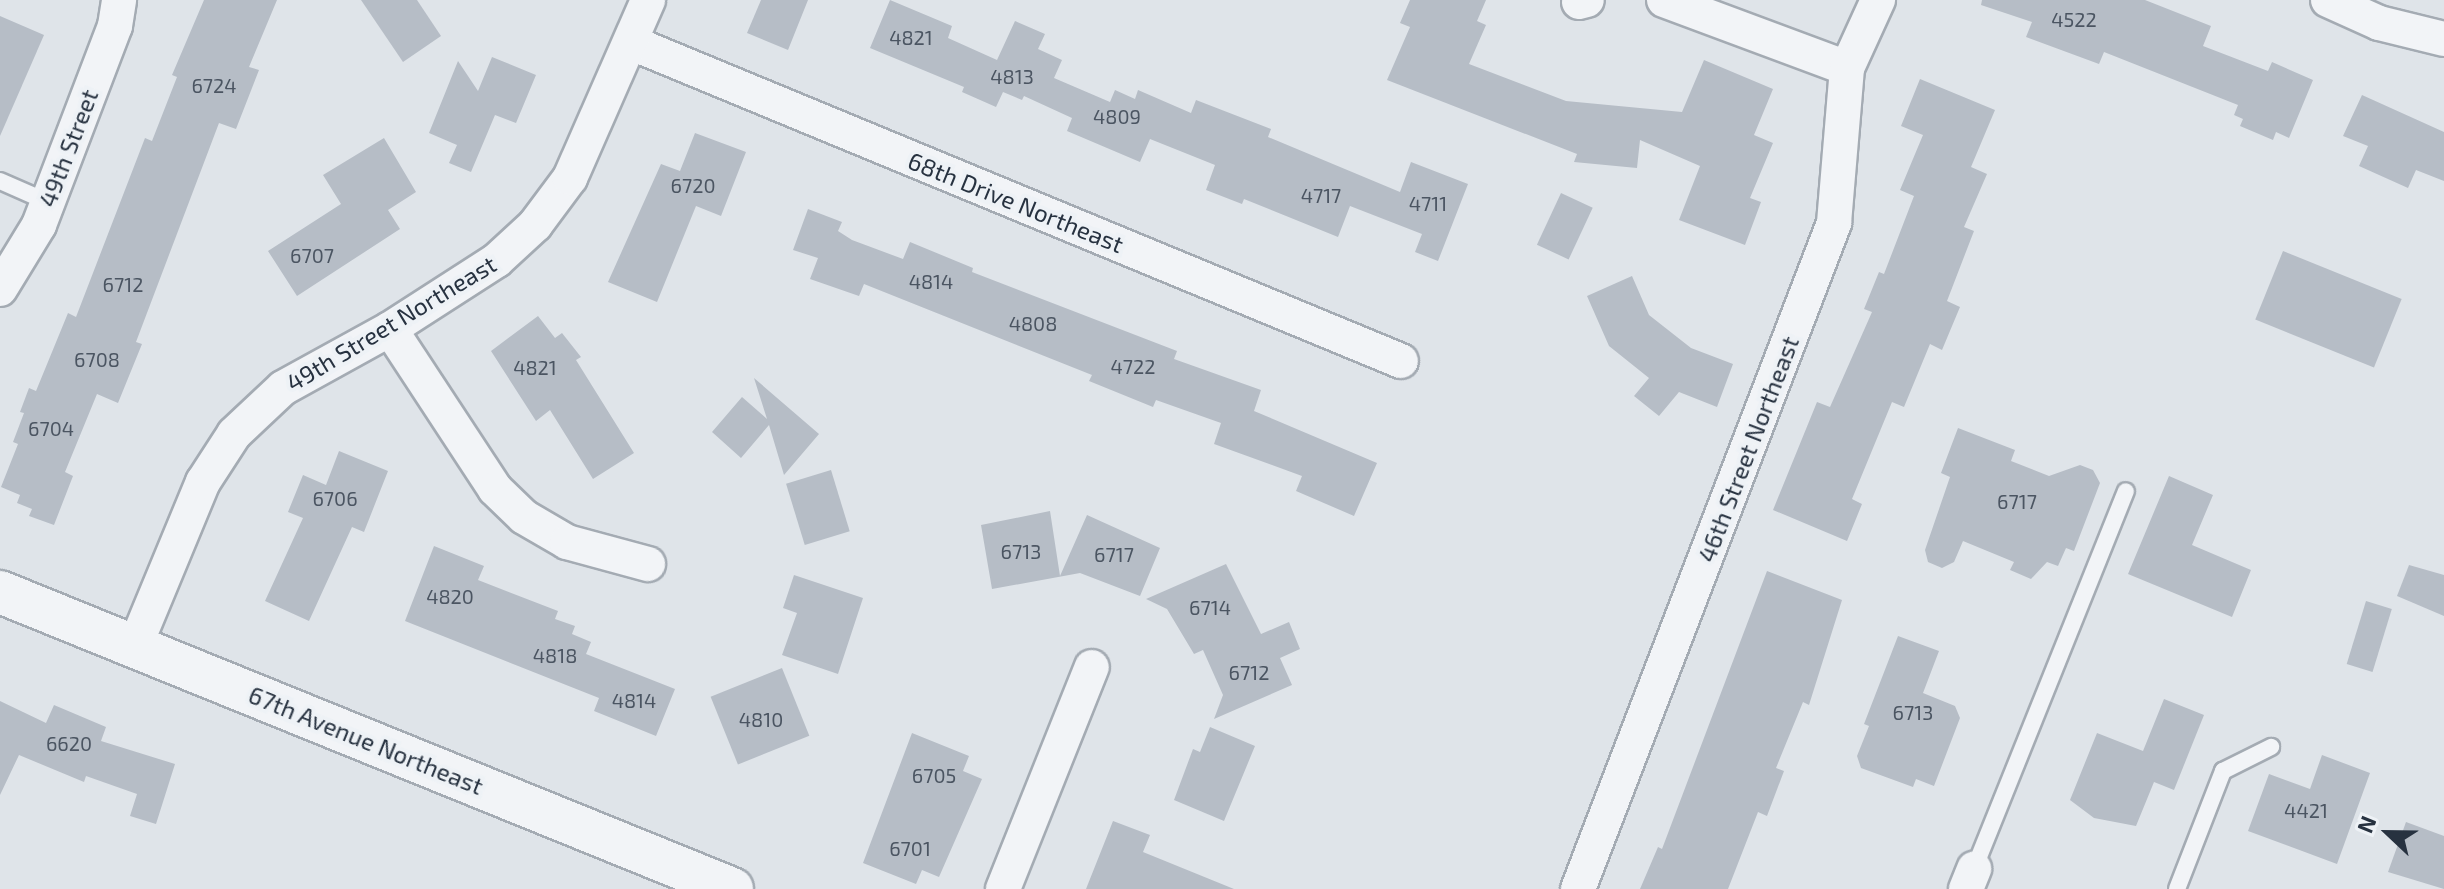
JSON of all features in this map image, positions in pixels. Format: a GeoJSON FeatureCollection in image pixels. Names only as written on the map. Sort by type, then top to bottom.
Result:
{"type":"FeatureCollection","features":[{"type":"Feature","properties":{"kind":"street","name":"49th Street"},"geometry":{"type":"LineString","coordinates":[[0,289],[48,202],[115,26],[119,0]]}},
{"type":"Feature","properties":{"kind":"street","name":"49th Street Northeast"},"geometry":{"type":"LineString","coordinates":[[135,646],[203,482],[234,434],[283,388],[390,329],[497,260],[535,225],[570,178],[632,43],[648,0]]}},
{"type":"Feature","properties":{"kind":"street"},"geometry":{"type":"LineString","coordinates":[[1664,0],[1847,68]]}},
{"type":"Feature","properties":{"kind":"street","name":"46th Street Northeast"},"geometry":{"type":"LineString","coordinates":[[1578,889],[1834,223],[1847,68],[1878,0]]}},
{"type":"Feature","properties":{"kind":"street"},"geometry":{"type":"LineString","coordinates":[[2328,0],[2384,11],[2444,39]]}},
{"type":"Feature","properties":{"kind":"street","name":"68th Drive Northeast"},"geometry":{"type":"LineString","coordinates":[[632,43],[1401,361]]}},
{"type":"Feature","properties":{"kind":"street"},"geometry":{"type":"LineString","coordinates":[[390,329],[495,489],[524,517],[567,542],[648,564]]}},
{"type":"Feature","properties":{"kind":"street","name":"67th Avenue Northeast"},"geometry":{"type":"LineString","coordinates":[[0,592],[732,889]]}},
{"type":"Feature","properties":{"kind":"street"},"geometry":{"type":"LineString","coordinates":[[1003,889],[1092,667]]}},
{"type":"Feature","properties":{"kind":"lane"},"geometry":{"type":"LineString","coordinates":[[0,181],[48,202]]}},
{"type":"Feature","properties":{"kind":"lane"},"geometry":{"type":"LineString","coordinates":[[1970,879],[2126,491]]}},
{"type":"Feature","properties":{"kind":"lane"},"geometry":{"type":"LineString","coordinates":[[2177,889],[2223,771],[2271,747]]}},
{"type":"Feature","properties":{"kind":"building"},"geometry":{"type":"Polygon","coordinates":[[[204,0],[277,0],[249,67],[259,70],[236,129],[219,123],[136,342],[142,344],[118,403],[97,394],[65,472],[73,476],[54,525],[29,516],[32,509],[17,503],[20,495],[1,487],[18,444],[13,442],[24,413],[20,412],[29,388],[36,391],[68,313],[76,317],[145,138],[152,141],[177,77],[172,75],[204,0]]]}},
{"type":"Feature","properties":{"kind":"building"},"geometry":{"type":"Polygon","coordinates":[[[361,0],[417,0],[441,36],[403,62],[361,0]]]}},
{"type":"Feature","properties":{"kind":"building"},"geometry":{"type":"Polygon","coordinates":[[[761,0],[808,0],[788,50],[747,33],[761,0]]]}},
{"type":"Feature","properties":{"kind":"building"},"geometry":{"type":"Polygon","coordinates":[[[890,0],[952,26],[948,38],[997,60],[1015,21],[1045,34],[1038,49],[1062,60],[1054,78],[1110,102],[1115,90],[1135,99],[1138,90],[1191,113],[1196,100],[1271,129],[1268,137],[1400,192],[1411,162],[1468,184],[1438,261],[1415,252],[1422,234],[1350,206],[1338,237],[1244,199],[1242,204],[1206,190],[1215,165],[1150,139],[1140,162],[1067,131],[1072,118],[1024,96],[1022,100],[1003,92],[996,107],[962,92],[964,87],[870,48],[890,0]]]}},
{"type":"Feature","properties":{"kind":"building"},"geometry":{"type":"Polygon","coordinates":[[[1410,0],[1486,0],[1477,21],[1486,25],[1469,64],[1566,101],[1682,112],[1704,60],[1773,89],[1754,135],[1773,143],[1750,198],[1761,202],[1745,245],[1679,220],[1700,166],[1640,140],[1637,168],[1574,162],[1577,154],[1387,80],[1410,27],[1400,23],[1410,0]]]}},
{"type":"Feature","properties":{"kind":"building"},"geometry":{"type":"Polygon","coordinates":[[[1982,0],[2145,0],[2211,26],[2203,46],[2268,71],[2272,62],[2313,80],[2289,138],[2276,132],[2273,140],[2240,126],[2243,119],[2234,115],[2238,105],[2104,52],[2099,64],[2026,37],[2032,22],[1981,5],[1982,0]]]}},
{"type":"Feature","properties":{"kind":"building"},"geometry":{"type":"Polygon","coordinates":[[[0,16],[44,35],[0,136],[0,16]]]}},
{"type":"Feature","properties":{"kind":"building"},"geometry":{"type":"Polygon","coordinates":[[[492,57],[536,75],[516,123],[495,115],[471,172],[449,163],[457,145],[429,133],[458,61],[478,91],[492,57]]]}},
{"type":"Feature","properties":{"kind":"building"},"geometry":{"type":"Polygon","coordinates":[[[1920,79],[1995,110],[1971,167],[1987,174],[1964,227],[1974,231],[1947,301],[1960,307],[1942,350],[1930,344],[1904,407],[1892,402],[1852,499],[1862,504],[1847,541],[1773,510],[1817,402],[1830,407],[1872,312],[1864,309],[1879,272],[1884,274],[1914,196],[1900,190],[1923,135],[1901,126],[1920,79]]]}},
{"type":"Feature","properties":{"kind":"building"},"geometry":{"type":"Polygon","coordinates":[[[2362,95],[2444,132],[2444,181],[2416,170],[2408,188],[2359,166],[2368,146],[2343,136],[2362,95]]]}},
{"type":"Feature","properties":{"kind":"building"},"geometry":{"type":"Polygon","coordinates":[[[695,133],[746,152],[721,216],[696,206],[657,302],[608,282],[661,164],[680,171],[695,133]]]}},
{"type":"Feature","properties":{"kind":"building"},"geometry":{"type":"Polygon","coordinates":[[[384,138],[416,192],[388,210],[400,229],[297,296],[268,251],[341,204],[323,175],[384,138]]]}},
{"type":"Feature","properties":{"kind":"building"},"geometry":{"type":"Polygon","coordinates":[[[1561,193],[1593,208],[1569,259],[1537,245],[1561,193]]]}},
{"type":"Feature","properties":{"kind":"building"},"geometry":{"type":"Polygon","coordinates":[[[808,209],[842,222],[838,231],[852,240],[903,259],[910,242],[973,268],[972,272],[1177,351],[1174,359],[1261,390],[1254,411],[1377,463],[1354,516],[1296,491],[1302,476],[1214,444],[1221,423],[1156,400],[1153,407],[1089,381],[1092,375],[864,284],[859,296],[810,279],[818,258],[793,250],[808,209]]]}},
{"type":"Feature","properties":{"kind":"building"},"geometry":{"type":"Polygon","coordinates":[[[2283,251],[2402,299],[2374,368],[2255,320],[2283,251]]]}},
{"type":"Feature","properties":{"kind":"building"},"geometry":{"type":"Polygon","coordinates":[[[1632,276],[1649,315],[1691,348],[1733,364],[1717,407],[1679,392],[1659,416],[1634,396],[1649,378],[1609,346],[1587,296],[1632,276]]]}},
{"type":"Feature","properties":{"kind":"building"},"geometry":{"type":"Polygon","coordinates":[[[538,316],[555,338],[562,333],[581,357],[576,360],[634,453],[593,479],[550,410],[536,421],[491,351],[538,316]]]}},
{"type":"Feature","properties":{"kind":"building"},"geometry":{"type":"Polygon","coordinates":[[[754,378],[819,434],[784,475],[769,425],[741,458],[712,432],[742,397],[767,419],[754,378]]]}},
{"type":"Feature","properties":{"kind":"building"},"geometry":{"type":"Polygon","coordinates":[[[1958,428],[2015,450],[2011,461],[2049,476],[2080,465],[2093,470],[2100,483],[2074,551],[2066,548],[2058,566],[2047,562],[2031,579],[2010,570],[2014,562],[1963,541],[1954,562],[1942,568],[1928,562],[1925,550],[1950,477],[1941,473],[1958,428]]]}},
{"type":"Feature","properties":{"kind":"building"},"geometry":{"type":"Polygon","coordinates":[[[339,451],[388,471],[364,532],[352,527],[309,621],[265,601],[303,518],[288,512],[303,475],[326,485],[339,451]]]}},
{"type":"Feature","properties":{"kind":"building"},"geometry":{"type":"Polygon","coordinates":[[[831,470],[850,531],[805,545],[786,484],[831,470]]]}},
{"type":"Feature","properties":{"kind":"building"},"geometry":{"type":"Polygon","coordinates":[[[2169,476],[2213,495],[2192,545],[2251,570],[2232,617],[2128,574],[2169,476]]]}},
{"type":"Feature","properties":{"kind":"building"},"geometry":{"type":"Polygon","coordinates":[[[1050,511],[1060,576],[1087,515],[1160,548],[1140,596],[1080,573],[992,589],[981,525],[1050,511]]]}},
{"type":"Feature","properties":{"kind":"building"},"geometry":{"type":"Polygon","coordinates":[[[434,546],[484,566],[478,580],[558,611],[555,619],[575,626],[572,634],[591,642],[586,654],[675,689],[656,736],[594,711],[599,698],[405,621],[434,546]]]}},
{"type":"Feature","properties":{"kind":"building"},"geometry":{"type":"Polygon","coordinates":[[[1226,564],[1261,634],[1289,622],[1300,649],[1280,658],[1292,685],[1214,719],[1223,695],[1203,650],[1194,654],[1167,609],[1146,599],[1226,564]]]}},
{"type":"Feature","properties":{"kind":"building"},"geometry":{"type":"Polygon","coordinates":[[[2409,565],[2444,575],[2444,616],[2397,596],[2409,565]]]}},
{"type":"Feature","properties":{"kind":"building"},"geometry":{"type":"Polygon","coordinates":[[[1767,571],[1842,600],[1809,705],[1803,702],[1776,768],[1784,771],[1767,816],[1758,812],[1728,889],[1640,889],[1658,847],[1662,849],[1767,571]]]}},
{"type":"Feature","properties":{"kind":"building"},"geometry":{"type":"Polygon","coordinates":[[[794,575],[863,598],[838,674],[782,655],[797,613],[783,608],[794,575]]]}},
{"type":"Feature","properties":{"kind":"building"},"geometry":{"type":"Polygon","coordinates":[[[2366,601],[2392,609],[2373,672],[2347,664],[2366,601]]]}},
{"type":"Feature","properties":{"kind":"building"},"geometry":{"type":"Polygon","coordinates":[[[1898,636],[1939,651],[1923,693],[1955,706],[1960,718],[1934,786],[1916,779],[1913,787],[1861,768],[1857,756],[1869,726],[1864,724],[1898,636]]]}},
{"type":"Feature","properties":{"kind":"building"},"geometry":{"type":"Polygon","coordinates":[[[782,668],[809,736],[738,765],[711,697],[782,668]]]}},
{"type":"Feature","properties":{"kind":"building"},"geometry":{"type":"Polygon","coordinates":[[[2164,699],[2204,715],[2174,790],[2154,782],[2136,826],[2094,818],[2070,800],[2097,733],[2143,751],[2164,699]]]}},
{"type":"Feature","properties":{"kind":"building"},"geometry":{"type":"Polygon","coordinates":[[[0,701],[46,723],[54,705],[106,727],[101,741],[175,764],[156,824],[130,816],[137,794],[86,776],[84,782],[19,755],[0,795],[0,701]]]}},
{"type":"Feature","properties":{"kind":"building"},"geometry":{"type":"Polygon","coordinates":[[[1210,727],[1255,746],[1224,821],[1174,800],[1193,749],[1200,752],[1210,727]]]}},
{"type":"Feature","properties":{"kind":"building"},"geometry":{"type":"Polygon","coordinates":[[[912,733],[969,756],[963,771],[982,779],[939,877],[922,870],[916,884],[863,863],[912,733]]]}},
{"type":"Feature","properties":{"kind":"building"},"geometry":{"type":"Polygon","coordinates":[[[2322,755],[2370,773],[2337,864],[2248,831],[2269,774],[2310,789],[2322,755]]]}},
{"type":"Feature","properties":{"kind":"building"},"geometry":{"type":"Polygon","coordinates":[[[1113,821],[1150,835],[1143,852],[1234,889],[1086,889],[1113,821]]]}},
{"type":"Feature","properties":{"kind":"building"},"geometry":{"type":"Polygon","coordinates":[[[2406,822],[2444,836],[2444,889],[2388,872],[2406,822]]]}}]}
